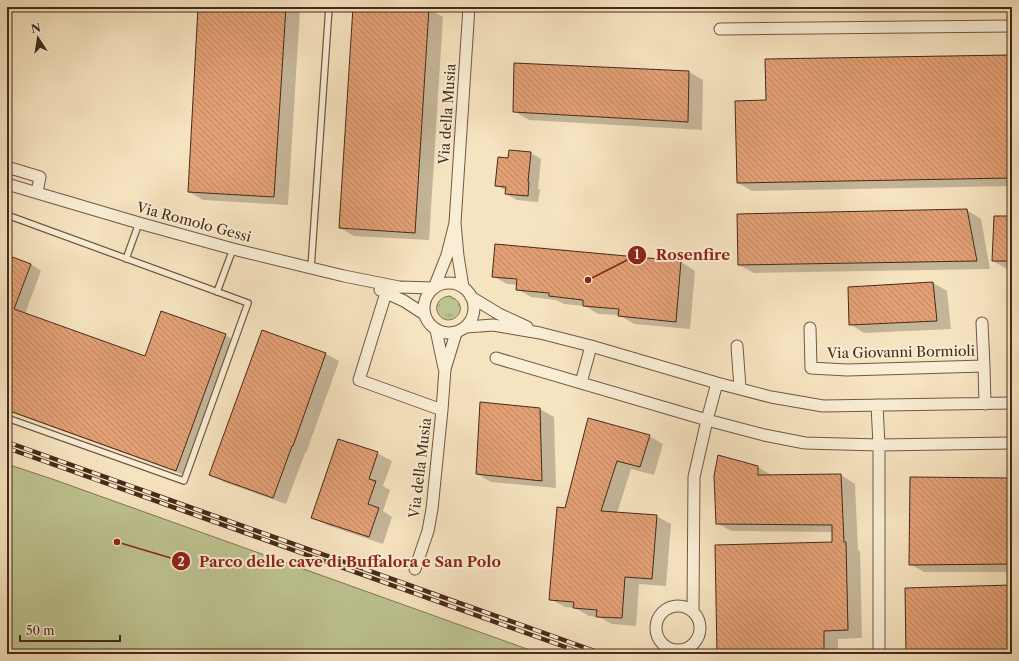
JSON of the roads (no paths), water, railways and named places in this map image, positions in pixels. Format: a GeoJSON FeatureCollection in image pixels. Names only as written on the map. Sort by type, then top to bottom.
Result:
{"type":"FeatureCollection","features":[{"type":"Feature","properties":{"kind":"street","name":"Via della Musia"},"geometry":{"type":"LineString","coordinates":[[469,7],[455,223],[463,287],[468,291],[471,297]]}},
{"type":"Feature","properties":{"kind":"street"},"geometry":{"type":"LineString","coordinates":[[720,29],[1012,26]]}},
{"type":"Feature","properties":{"kind":"street"},"geometry":{"type":"LineString","coordinates":[[7,167],[40,177],[37,192]]}},
{"type":"Feature","properties":{"kind":"street","name":"Via Romolo Gessi"},"geometry":{"type":"LineString","coordinates":[[7,184],[233,249],[311,268],[398,287],[434,288]]}},
{"type":"Feature","properties":{"kind":"street","name":"Via della Musia"},"geometry":{"type":"LineString","coordinates":[[445,369],[436,330],[427,320],[424,314],[424,307],[425,300],[434,288],[447,255],[455,223]]}},
{"type":"Feature","properties":{"kind":"street","name":"Via Romolo Gessi"},"geometry":{"type":"LineString","coordinates":[[344,276],[404,301],[424,314]]}},
{"type":"Feature","properties":{"kind":"street"},"geometry":{"type":"LineString","coordinates":[[434,288],[448,283],[463,287]]}},
{"type":"Feature","properties":{"kind":"street"},"geometry":{"type":"LineString","coordinates":[[386,293],[359,380],[442,410]]}},
{"type":"Feature","properties":{"kind":"street"},"geometry":{"type":"LineString","coordinates":[[436,330],[449,334],[456,333],[467,326],[472,320],[474,312],[474,304],[471,297]]}},
{"type":"Feature","properties":{"kind":"street"},"geometry":{"type":"LineString","coordinates":[[471,297],[499,314],[540,333]]}},
{"type":"Feature","properties":{"kind":"street","name":"Via Giovanni Bormioli"},"geometry":{"type":"LineString","coordinates":[[982,322],[985,404]]}},
{"type":"Feature","properties":{"kind":"street"},"geometry":{"type":"LineString","coordinates":[[467,326],[492,325],[540,333],[591,346],[716,383],[771,397],[823,406],[1012,403]]}},
{"type":"Feature","properties":{"kind":"street","name":"Via Giovanni Bormioli"},"geometry":{"type":"LineString","coordinates":[[810,328],[811,368],[847,370],[984,366]]}},
{"type":"Feature","properties":{"kind":"street","name":"Via della Musia"},"geometry":{"type":"LineString","coordinates":[[415,569],[428,531],[432,509],[445,369],[456,333]]}},
{"type":"Feature","properties":{"kind":"street"},"geometry":{"type":"LineString","coordinates":[[581,383],[591,346]]}},
{"type":"Feature","properties":{"kind":"street"},"geometry":{"type":"LineString","coordinates":[[737,346],[740,388]]}},
{"type":"Feature","properties":{"kind":"street"},"geometry":{"type":"LineString","coordinates":[[496,358],[707,420],[764,435],[804,443],[879,445],[1012,444]]}},
{"type":"Feature","properties":{"kind":"street"},"geometry":{"type":"LineString","coordinates":[[693,611],[694,477],[716,383]]}},
{"type":"Feature","properties":{"kind":"street"},"geometry":{"type":"LineString","coordinates":[[877,405],[879,445],[879,654]]}},
{"type":"Feature","properties":{"kind":"lane"},"geometry":{"type":"LineString","coordinates":[[311,268],[329,7]]}},
{"type":"Feature","properties":{"kind":"lane"},"geometry":{"type":"LineString","coordinates":[[7,215],[248,303],[184,481],[7,418]]}},
{"type":"Feature","properties":{"kind":"lane"},"geometry":{"type":"LineString","coordinates":[[126,259],[139,223]]}},
{"type":"Feature","properties":{"kind":"lane"},"geometry":{"type":"LineString","coordinates":[[217,292],[233,249]]}},
{"type":"Feature","properties":{"kind":"railway"},"geometry":{"type":"LineString","coordinates":[[7,442],[603,654]]}},
{"type":"Feature","properties":{"kind":"railway"},"geometry":{"type":"LineString","coordinates":[[7,448],[585,654]]}},
{"type":"Feature","properties":{"kind":"place","name":"Rosenfire"},"geometry":{"type":"Point","coordinates":[588,280]}},
{"type":"Feature","properties":{"kind":"place","name":"Parco delle cave di Buffalora e San Polo"},"geometry":{"type":"Point","coordinates":[117,542]}}]}
